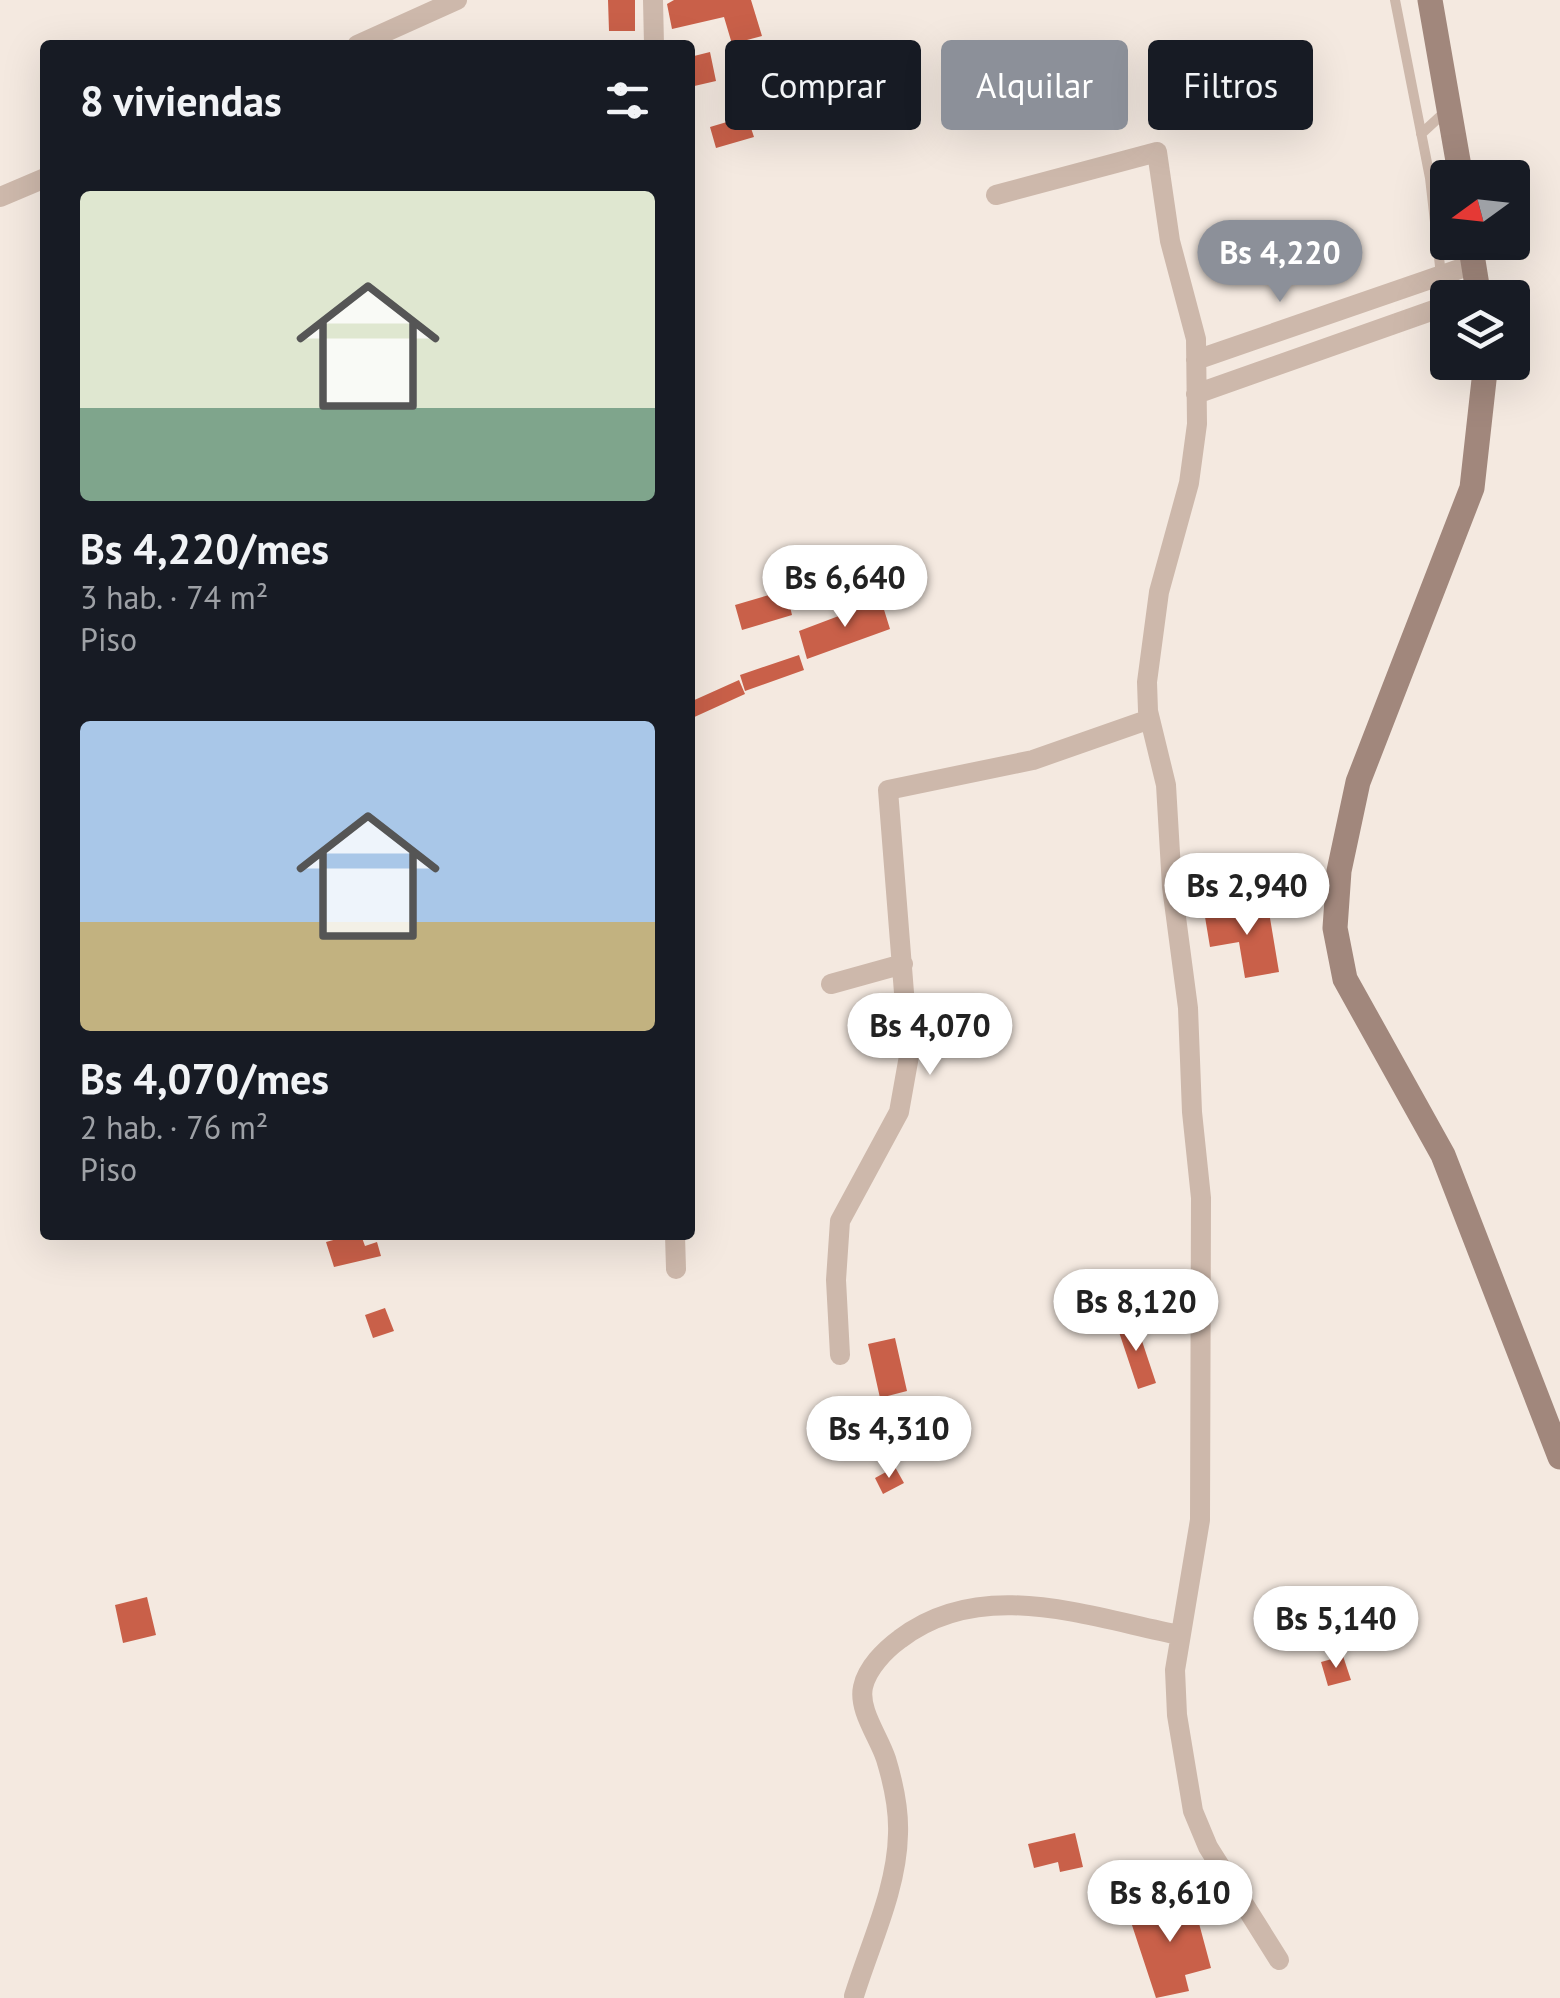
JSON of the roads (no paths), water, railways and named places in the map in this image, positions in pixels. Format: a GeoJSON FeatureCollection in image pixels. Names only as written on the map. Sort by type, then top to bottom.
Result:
{"type":"FeatureCollection","features":[{"type":"Feature","properties":{"kind":"street"},"geometry":{"type":"LineString","coordinates":[[368,40],[457,0]]}},
{"type":"Feature","properties":{"kind":"street"},"geometry":{"type":"LineString","coordinates":[[653,0],[654,40]]}},
{"type":"Feature","properties":{"kind":"street"},"geometry":{"type":"LineString","coordinates":[[1430,0],[1457,160]]}},
{"type":"Feature","properties":{"kind":"street"},"geometry":{"type":"LineString","coordinates":[[996,195],[1157,152],[1170,241],[1196,338],[1189,482],[1150,636],[1147,682],[1150,719],[1166,786],[1172,887],[1188,1008],[1202,1218],[1197,1396],[1200,1520],[1175,1670],[1177,1715],[1193,1811],[1208,1847],[1279,1960]]}},
{"type":"Feature","properties":{"kind":"street"},"geometry":{"type":"LineString","coordinates":[[0,197],[40,180]]}},
{"type":"Feature","properties":{"kind":"street"},"geometry":{"type":"LineString","coordinates":[[1196,360],[1442,276],[1463,260]]}},
{"type":"Feature","properties":{"kind":"street"},"geometry":{"type":"LineString","coordinates":[[1196,394],[1430,311]]}},
{"type":"Feature","properties":{"kind":"street"},"geometry":{"type":"LineString","coordinates":[[1484,380],[1472,488],[1358,782],[1338,871],[1334,928],[1345,979],[1443,1155],[1560,1457]]}},
{"type":"Feature","properties":{"kind":"street"},"geometry":{"type":"LineString","coordinates":[[840,1355],[836,1280],[840,1221],[900,1112],[909,1056],[892,881],[888,790],[1034,760],[1150,719]]}},
{"type":"Feature","properties":{"kind":"street"},"geometry":{"type":"LineString","coordinates":[[831,984],[903,964]]}},
{"type":"Feature","properties":{"kind":"street"},"geometry":{"type":"LineString","coordinates":[[675,1240],[676,1269]]}},
{"type":"Feature","properties":{"kind":"street"},"geometry":{"type":"LineString","coordinates":[[854,1996],[893,1877],[898,1834],[885,1757],[863,1704],[863,1686],[878,1659],[924,1622],[983,1603],[1072,1612],[1180,1635]]}},
{"type":"Feature","properties":{"kind":"lane"},"geometry":{"type":"LineString","coordinates":[[1394,0],[1422,134],[1442,276]]}},
{"type":"Feature","properties":{"kind":"lane"},"geometry":{"type":"LineString","coordinates":[[1422,134],[1447,110]]}}]}
